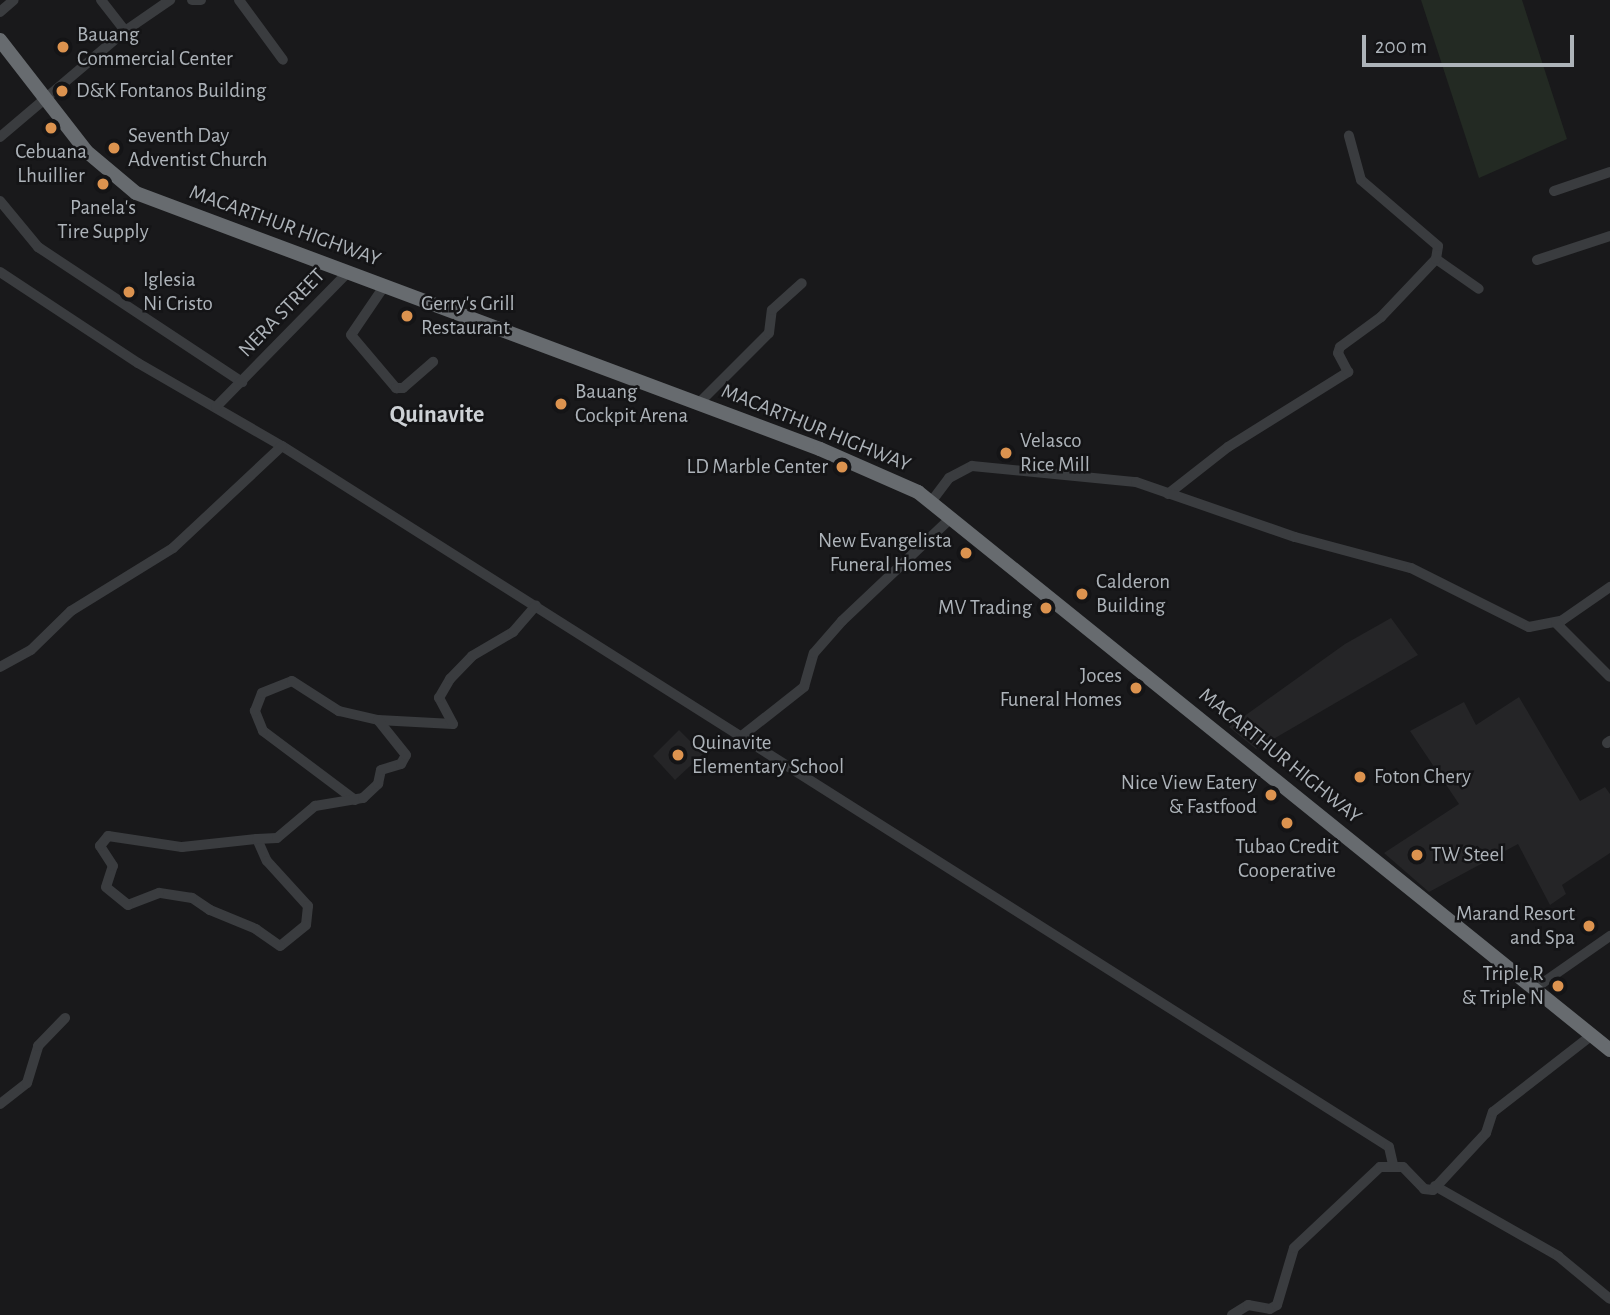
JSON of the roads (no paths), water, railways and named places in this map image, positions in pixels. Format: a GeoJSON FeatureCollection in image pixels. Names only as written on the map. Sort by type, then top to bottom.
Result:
{"type":"FeatureCollection","features":[{"type":"Feature","properties":{"kind":"highway","name":"MACARTHUR HIGHWAY"},"geometry":{"type":"LineString","coordinates":[[0,40],[86,151],[136,193],[849,460],[931,502],[1610,1050]]}},
{"type":"Feature","properties":{"kind":"street"},"geometry":{"type":"LineString","coordinates":[[0,12],[14,0]]}},
{"type":"Feature","properties":{"kind":"street"},"geometry":{"type":"LineString","coordinates":[[101,0],[125,31]]}},
{"type":"Feature","properties":{"kind":"street"},"geometry":{"type":"LineString","coordinates":[[0,136],[125,31],[170,0]]}},
{"type":"Feature","properties":{"kind":"street"},"geometry":{"type":"LineString","coordinates":[[192,0],[201,0]]}},
{"type":"Feature","properties":{"kind":"street"},"geometry":{"type":"LineString","coordinates":[[239,0],[283,60]]}},
{"type":"Feature","properties":{"kind":"street"},"geometry":{"type":"LineString","coordinates":[[1168,494],[1228,447],[1348,372],[1338,353],[1340,346],[1381,317],[1436,259],[1438,246],[1361,180],[1349,136]]}},
{"type":"Feature","properties":{"kind":"street"},"geometry":{"type":"LineString","coordinates":[[1554,191],[1610,172]]}},
{"type":"Feature","properties":{"kind":"street","name":"NERA STREET"},"geometry":{"type":"LineString","coordinates":[[0,201],[38,247],[242,382]]}},
{"type":"Feature","properties":{"kind":"street"},"geometry":{"type":"LineString","coordinates":[[1537,260],[1610,236]]}},
{"type":"Feature","properties":{"kind":"street"},"geometry":{"type":"LineString","coordinates":[[1436,259],[1479,289]]}},
{"type":"Feature","properties":{"kind":"street","name":"NERA STREET"},"geometry":{"type":"LineString","coordinates":[[216,407],[349,271]]}},
{"type":"Feature","properties":{"kind":"street"},"geometry":{"type":"LineString","coordinates":[[0,272],[138,363],[282,446],[743,735],[1389,1147],[1393,1164]]}},
{"type":"Feature","properties":{"kind":"street"},"geometry":{"type":"LineString","coordinates":[[698,404],[769,333],[773,328],[770,313],[802,283]]}},
{"type":"Feature","properties":{"kind":"street"},"geometry":{"type":"LineString","coordinates":[[385,285],[351,335],[396,388],[403,388],[433,362]]}},
{"type":"Feature","properties":{"kind":"street"},"geometry":{"type":"LineString","coordinates":[[0,667],[31,650],[71,611],[173,548],[282,446]]}},
{"type":"Feature","properties":{"kind":"street"},"geometry":{"type":"LineString","coordinates":[[931,502],[950,478],[972,466],[1136,482],[1295,537],[1411,568],[1529,627],[1556,623],[1610,587]]}},
{"type":"Feature","properties":{"kind":"street"},"geometry":{"type":"LineString","coordinates":[[743,735],[804,687],[814,653],[842,621],[952,517]]}},
{"type":"Feature","properties":{"kind":"street"},"geometry":{"type":"LineString","coordinates":[[355,800],[270,739],[259,724],[256,702],[273,685],[292,681],[339,711],[378,720],[455,723],[439,698],[450,679],[472,656],[513,632],[536,607]]}},
{"type":"Feature","properties":{"kind":"street"},"geometry":{"type":"LineString","coordinates":[[1556,623],[1610,677]]}},
{"type":"Feature","properties":{"kind":"street"},"geometry":{"type":"LineString","coordinates":[[257,839],[267,861],[308,906],[306,925],[280,946],[256,929],[209,911],[192,898],[159,893],[128,905],[106,887],[113,866],[100,846],[108,836],[182,847],[257,839],[285,834],[315,806],[355,800],[375,789],[381,770],[401,764],[406,755],[378,720]]}},
{"type":"Feature","properties":{"kind":"street"},"geometry":{"type":"LineString","coordinates":[[1534,989],[1610,936]]}},
{"type":"Feature","properties":{"kind":"street"},"geometry":{"type":"LineString","coordinates":[[0,1104],[27,1083],[38,1046],[65,1018]]}},
{"type":"Feature","properties":{"kind":"street"},"geometry":{"type":"LineString","coordinates":[[1232,1315],[1248,1305],[1270,1309],[1278,1306],[1294,1248],[1380,1167],[1393,1164],[1403,1167],[1424,1189],[1432,1191],[1486,1133],[1493,1112],[1592,1035]]}},
{"type":"Feature","properties":{"kind":"street"},"geometry":{"type":"LineString","coordinates":[[1436,1186],[1558,1256],[1610,1299]]}},
{"type":"Feature","properties":{"kind":"place","name":"Bauang Commercial Center"},"geometry":{"type":"Point","coordinates":[63,47]}},
{"type":"Feature","properties":{"kind":"place","name":"D&K Fontanos Building"},"geometry":{"type":"Point","coordinates":[62,91]}},
{"type":"Feature","properties":{"kind":"place","name":"Cebuana Lhuillier"},"geometry":{"type":"Point","coordinates":[51,128]}},
{"type":"Feature","properties":{"kind":"place","name":"Seventh Day Adventist Church"},"geometry":{"type":"Point","coordinates":[114,148]}},
{"type":"Feature","properties":{"kind":"place","name":"Panela's Tire Supply"},"geometry":{"type":"Point","coordinates":[103,184]}},
{"type":"Feature","properties":{"kind":"place","name":"Iglesia Ni Cristo"},"geometry":{"type":"Point","coordinates":[129,292]}},
{"type":"Feature","properties":{"kind":"place","name":"Gerry's Grill Restaurant"},"geometry":{"type":"Point","coordinates":[407,316]}},
{"type":"Feature","properties":{"kind":"place","name":"Bauang Cockpit Arena"},"geometry":{"type":"Point","coordinates":[561,404]}},
{"type":"Feature","properties":{"kind":"place","name":"Velasco Rice Mill"},"geometry":{"type":"Point","coordinates":[1006,453]}},
{"type":"Feature","properties":{"kind":"place","name":"LD Marble Center"},"geometry":{"type":"Point","coordinates":[842,467]}},
{"type":"Feature","properties":{"kind":"place","name":"New Evangelista Funeral Homes"},"geometry":{"type":"Point","coordinates":[966,553]}},
{"type":"Feature","properties":{"kind":"place","name":"Calderon Building"},"geometry":{"type":"Point","coordinates":[1082,594]}},
{"type":"Feature","properties":{"kind":"place","name":"MV Trading"},"geometry":{"type":"Point","coordinates":[1046,608]}},
{"type":"Feature","properties":{"kind":"place","name":"Joces Funeral Homes"},"geometry":{"type":"Point","coordinates":[1136,688]}},
{"type":"Feature","properties":{"kind":"place","name":"Quinavite Elementary School"},"geometry":{"type":"Point","coordinates":[678,755]}},
{"type":"Feature","properties":{"kind":"place","name":"Foton Chery"},"geometry":{"type":"Point","coordinates":[1360,777]}},
{"type":"Feature","properties":{"kind":"place","name":"Nice View Eatery & Fastfood"},"geometry":{"type":"Point","coordinates":[1271,795]}},
{"type":"Feature","properties":{"kind":"place","name":"Tubao Credit Cooperative"},"geometry":{"type":"Point","coordinates":[1287,823]}},
{"type":"Feature","properties":{"kind":"place","name":"TW Steel"},"geometry":{"type":"Point","coordinates":[1417,855]}},
{"type":"Feature","properties":{"kind":"place","name":"Marand Resort and Spa"},"geometry":{"type":"Point","coordinates":[1589,926]}},
{"type":"Feature","properties":{"kind":"place","name":"Triple R & Triple N"},"geometry":{"type":"Point","coordinates":[1558,986]}},
{"type":"Feature","properties":{"kind":"district","name":"Quinavite"},"geometry":{"type":"Point","coordinates":[437,416]}}]}
